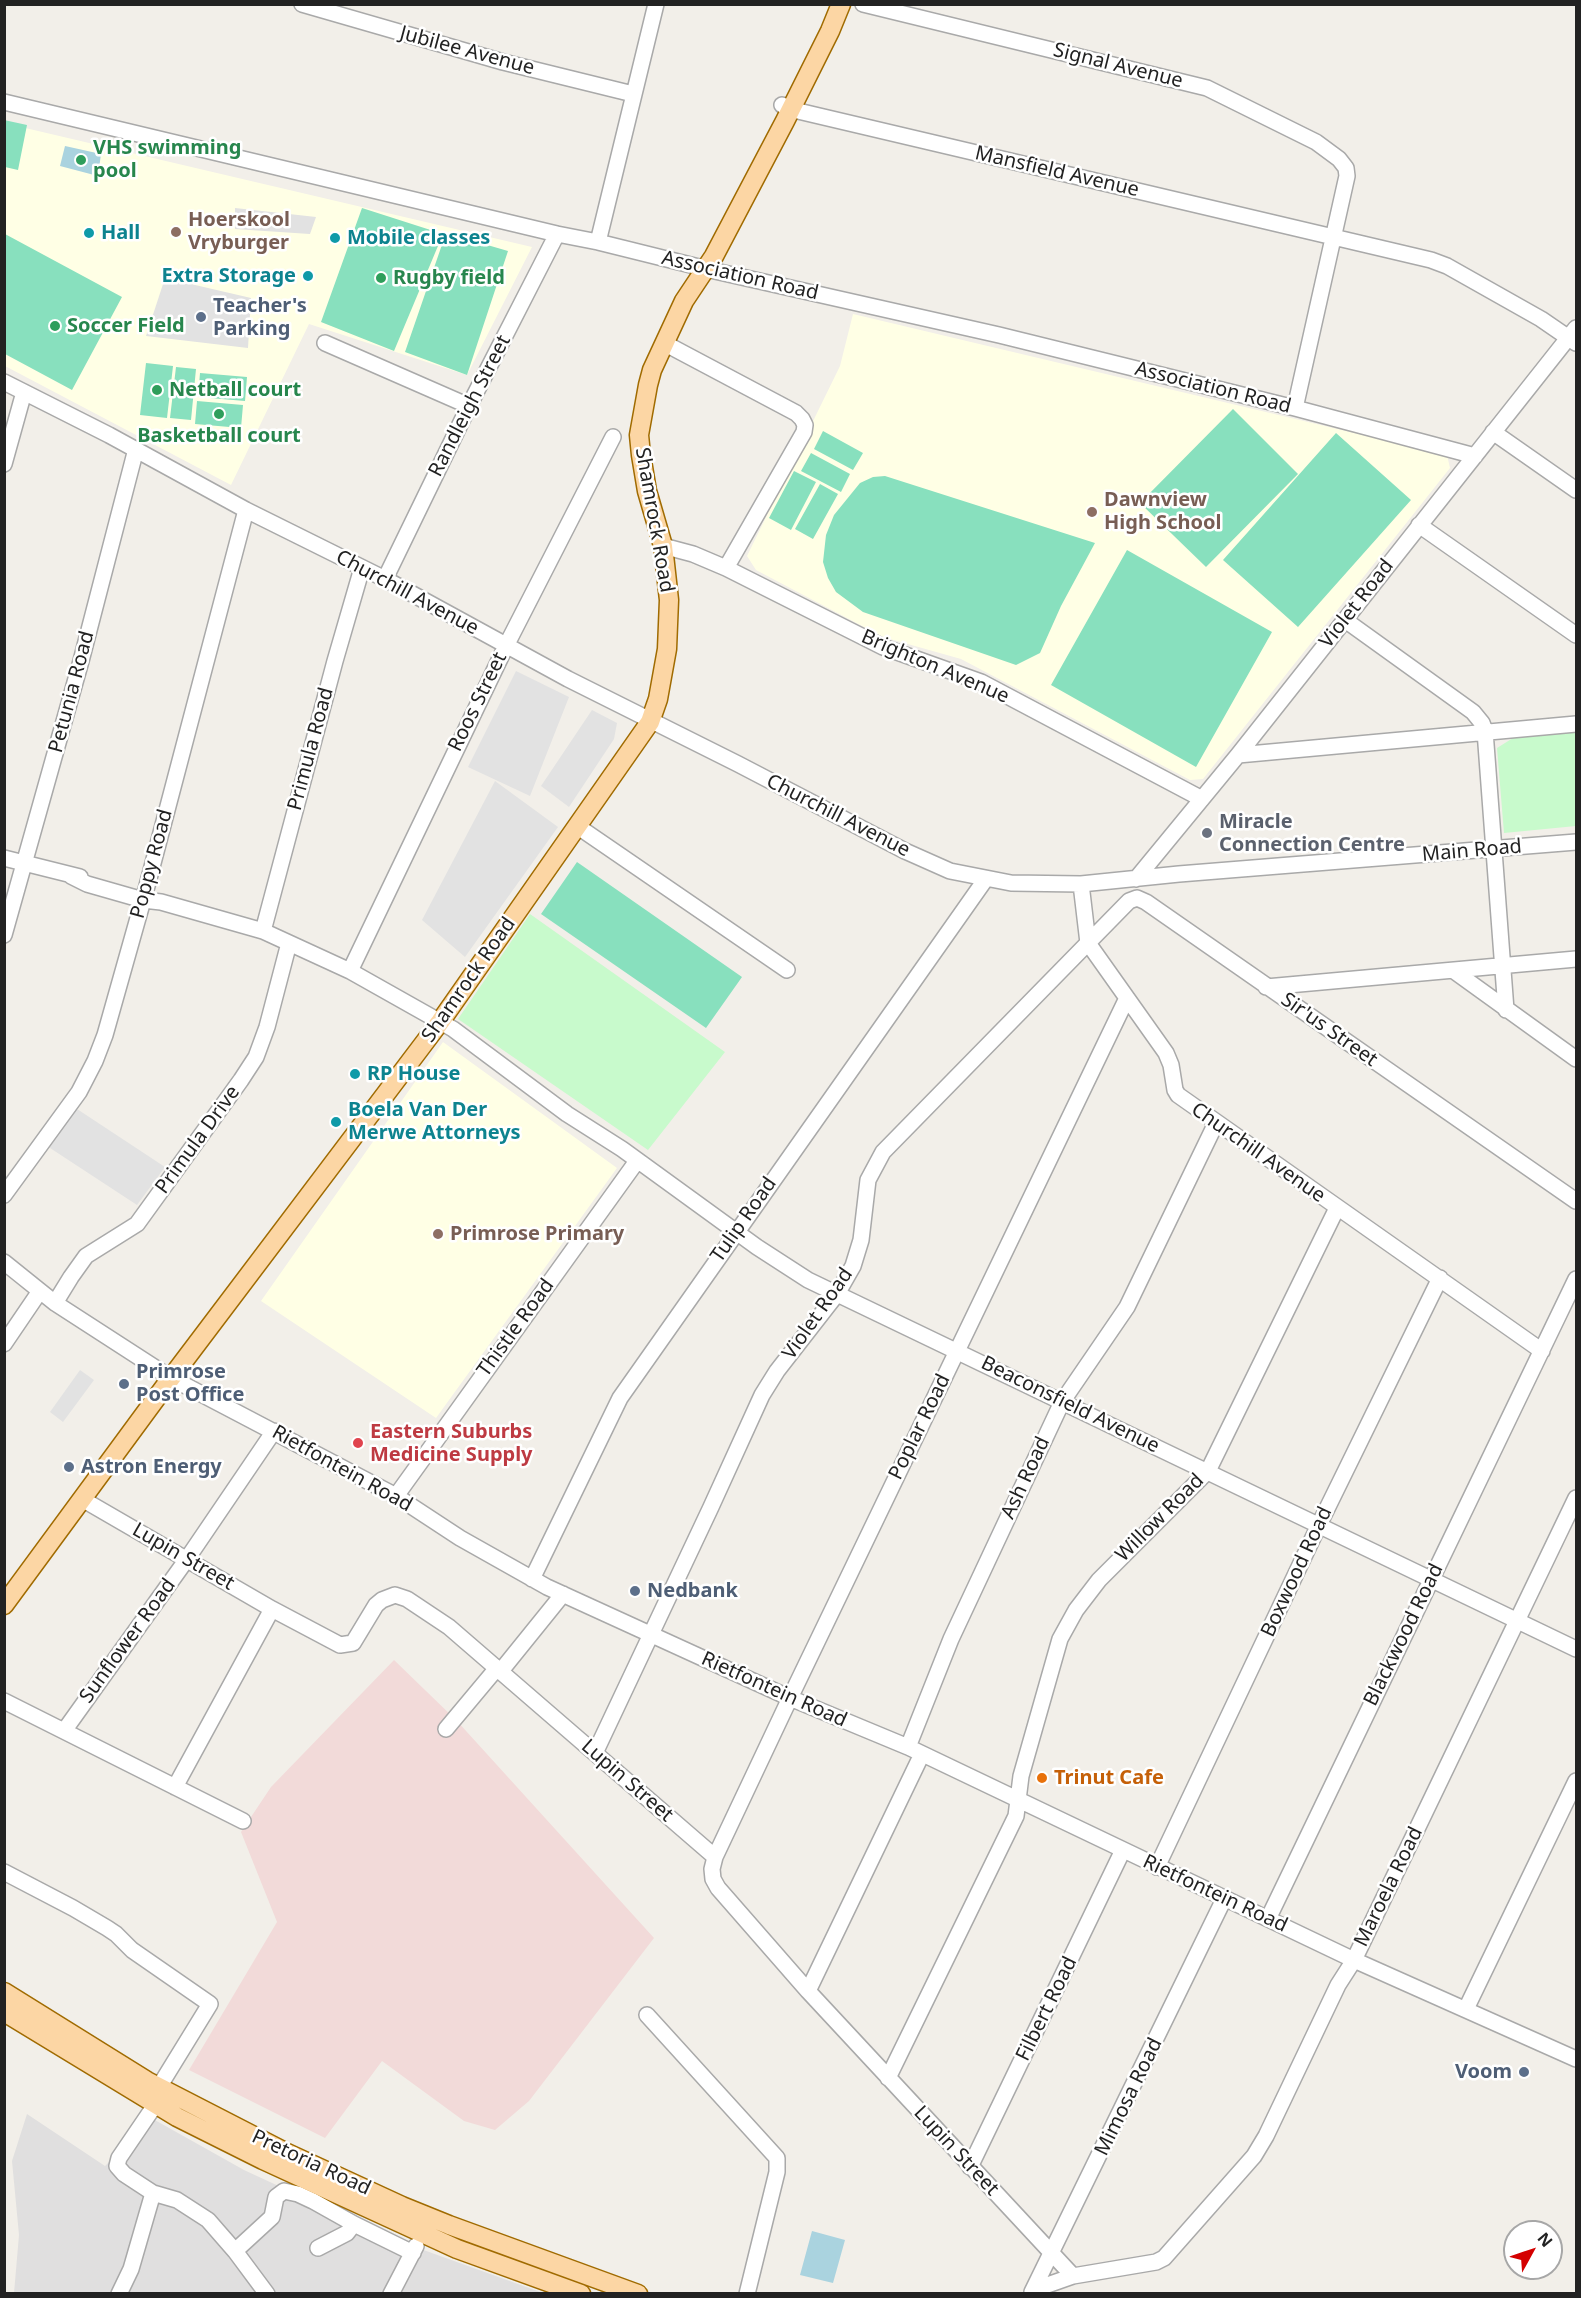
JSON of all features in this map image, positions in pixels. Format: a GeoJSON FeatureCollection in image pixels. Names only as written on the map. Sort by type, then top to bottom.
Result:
{"type":"FeatureCollection","features":[{"type":"Feature","properties":{"kind":"main road"},"geometry":{"type":"LineString","coordinates":[[826,29],[833,4]]}},
{"type":"Feature","properties":{"kind":"main road"},"geometry":{"type":"LineString","coordinates":[[826,29],[840,4]]}},
{"type":"Feature","properties":{"kind":"main road","name":"Shamrock Road"},"geometry":{"type":"LineString","coordinates":[[4,1605],[171,1378],[441,1022],[650,722],[658,699],[667,649],[669,600],[663,546],[647,491],[639,435],[648,385],[664,343],[684,302],[826,29]]}},
{"type":"Feature","properties":{"kind":"main road","name":"Pretoria Road"},"geometry":{"type":"LineString","coordinates":[[4,1992],[155,2095],[287,2153],[424,2224],[457,2249],[580,2294]]}},
{"type":"Feature","properties":{"kind":"main road","name":"Pretoria Road"},"geometry":{"type":"LineString","coordinates":[[4,2012],[155,2095],[316,2194],[424,2224],[631,2292]]}},
{"type":"Feature","properties":{"kind":"street","name":"Jubilee Avenue"},"geometry":{"type":"LineString","coordinates":[[302,4],[503,62],[633,94]]}},
{"type":"Feature","properties":{"kind":"street"},"geometry":{"type":"LineString","coordinates":[[598,242],[656,4]]}},
{"type":"Feature","properties":{"kind":"street","name":"Signal Avenue"},"geometry":{"type":"LineString","coordinates":[[863,4],[1207,88],[1316,142],[1339,159],[1346,168],[1347,176],[1334,236]]}},
{"type":"Feature","properties":{"kind":"street","name":"Association Road"},"geometry":{"type":"LineString","coordinates":[[4,102],[598,242],[702,271],[988,333],[1295,408],[1475,456]]}},
{"type":"Feature","properties":{"kind":"street","name":"Mansfield Avenue"},"geometry":{"type":"LineString","coordinates":[[786,107],[1334,236],[1447,266],[1574,336]]}},
{"type":"Feature","properties":{"kind":"street","name":"Randleigh Street"},"geometry":{"type":"LineString","coordinates":[[385,579],[469,406],[557,234]]}},
{"type":"Feature","properties":{"kind":"street"},"geometry":{"type":"LineString","coordinates":[[1295,408],[1334,236]]}},
{"type":"Feature","properties":{"kind":"street","name":"Violet Road"},"geometry":{"type":"LineString","coordinates":[[1136,879],[1154,845],[1202,799],[1493,432],[1574,336]]}},
{"type":"Feature","properties":{"kind":"street"},"geometry":{"type":"LineString","coordinates":[[325,343],[469,406]]}},
{"type":"Feature","properties":{"kind":"street"},"geometry":{"type":"LineString","coordinates":[[664,343],[796,413],[805,425],[804,432],[726,568]]}},
{"type":"Feature","properties":{"kind":"street","name":"Churchill Avenue"},"geometry":{"type":"LineString","coordinates":[[4,382],[136,449],[246,510],[385,579],[650,722],[738,764],[931,864],[985,880],[1031,884],[1081,884],[1088,943],[1166,1053],[1178,1095],[1542,1351]]}},
{"type":"Feature","properties":{"kind":"street"},"geometry":{"type":"LineString","coordinates":[[4,464],[24,392]]}},
{"type":"Feature","properties":{"kind":"street"},"geometry":{"type":"LineString","coordinates":[[1493,432],[1576,490]]}},
{"type":"Feature","properties":{"kind":"street","name":"Roos Street"},"geometry":{"type":"LineString","coordinates":[[350,971],[506,646],[613,437]]}},
{"type":"Feature","properties":{"kind":"street","name":"Petunia Road"},"geometry":{"type":"LineString","coordinates":[[4,935],[81,661],[136,449]]}},
{"type":"Feature","properties":{"kind":"street","name":"Poppy Road"},"geometry":{"type":"LineString","coordinates":[[4,1195],[87,1079],[105,1035],[144,897],[246,510]]}},
{"type":"Feature","properties":{"kind":"street"},"geometry":{"type":"LineString","coordinates":[[1419,525],[1576,634]]}},
{"type":"Feature","properties":{"kind":"street","name":"Brighton Avenue"},"geometry":{"type":"LineString","coordinates":[[663,546],[693,554],[726,568],[882,647],[981,682],[1202,799]]}},
{"type":"Feature","properties":{"kind":"street","name":"Primula Road"},"geometry":{"type":"LineString","coordinates":[[263,932],[334,661],[362,568]]}},
{"type":"Feature","properties":{"kind":"street"},"geometry":{"type":"LineString","coordinates":[[1345,620],[1473,712],[1480,719],[1485,731],[1506,1010]]}},
{"type":"Feature","properties":{"kind":"street"},"geometry":{"type":"LineString","coordinates":[[1238,755],[1576,724]]}},
{"type":"Feature","properties":{"kind":"street"},"geometry":{"type":"LineString","coordinates":[[577,826],[787,970]]}},
{"type":"Feature","properties":{"kind":"street","name":"Main Road"},"geometry":{"type":"LineString","coordinates":[[1081,884],[1179,874],[1576,843]]}},
{"type":"Feature","properties":{"kind":"street","name":"Beaconsfield Avenue"},"geometry":{"type":"LineString","coordinates":[[4,858],[71,876],[87,884],[144,897],[263,932],[350,971],[441,1022],[505,1067],[534,1082],[586,1124],[784,1266],[837,1294],[1576,1649]]}},
{"type":"Feature","properties":{"kind":"street","name":"Tulip Road"},"geometry":{"type":"LineString","coordinates":[[532,1579],[620,1398],[985,880]]}},
{"type":"Feature","properties":{"kind":"street","name":"Sir'us Street"},"geometry":{"type":"LineString","coordinates":[[1088,943],[1124,905],[1137,898],[1146,902],[1576,1201]]}},
{"type":"Feature","properties":{"kind":"street","name":"Primula Drive"},"geometry":{"type":"LineString","coordinates":[[55,1303],[70,1276],[86,1256],[128,1230],[142,1218],[251,1065],[267,1027],[289,943]]}},
{"type":"Feature","properties":{"kind":"street","name":"Violet Road"},"geometry":{"type":"LineString","coordinates":[[595,1753],[762,1395],[777,1371],[837,1294],[850,1272],[858,1254],[868,1179],[883,1152],[1088,943]]}},
{"type":"Feature","properties":{"kind":"street"},"geometry":{"type":"LineString","coordinates":[[1266,987],[1576,959]]}},
{"type":"Feature","properties":{"kind":"street"},"geometry":{"type":"LineString","coordinates":[[1454,971],[1576,1059]]}},
{"type":"Feature","properties":{"kind":"street","name":"Poplar Road"},"geometry":{"type":"LineString","coordinates":[[715,1857],[1127,998]]}},
{"type":"Feature","properties":{"kind":"street","name":"Ash Road"},"geometry":{"type":"LineString","coordinates":[[908,1747],[951,1639],[1062,1402],[1127,1307],[1215,1123]]}},
{"type":"Feature","properties":{"kind":"street","name":"Thistle Road"},"geometry":{"type":"LineString","coordinates":[[396,1496],[637,1161]]}},
{"type":"Feature","properties":{"kind":"street","name":"Willow Road"},"geometry":{"type":"LineString","coordinates":[[888,2078],[1016,1816],[1021,1776],[1054,1655],[1069,1621],[1099,1580],[1208,1471],[1337,1208]]}},
{"type":"Feature","properties":{"kind":"street","name":"Rietfontein Road"},"geometry":{"type":"LineString","coordinates":[[4,1262],[55,1303],[171,1378],[396,1496],[460,1538],[532,1579],[790,1698],[908,1747],[1354,1960],[1576,2059]]}},
{"type":"Feature","properties":{"kind":"street","name":"Boxwood Road"},"geometry":{"type":"LineString","coordinates":[[1157,1867],[1319,1525],[1440,1278]]}},
{"type":"Feature","properties":{"kind":"street","name":"Blackwood Road"},"geometry":{"type":"LineString","coordinates":[[1268,1919],[1576,1279]]}},
{"type":"Feature","properties":{"kind":"street"},"geometry":{"type":"LineString","coordinates":[[4,1344],[40,1291]]}},
{"type":"Feature","properties":{"kind":"street","name":"Sunflower Road"},"geometry":{"type":"LineString","coordinates":[[64,1731],[187,1559],[274,1431]]}},
{"type":"Feature","properties":{"kind":"street","name":"Lupin Street"},"geometry":{"type":"LineString","coordinates":[[82,1498],[340,1646],[346,1646],[356,1640],[376,1605],[386,1598],[399,1596],[407,1599],[449,1627],[715,1857],[713,1879],[718,1888],[808,1991],[1073,2276]]}},
{"type":"Feature","properties":{"kind":"street","name":"Maroela Road"},"geometry":{"type":"LineString","coordinates":[[1073,2276],[1156,2262],[1169,2254],[1254,2156],[1266,2136],[1338,1985],[1354,1960],[1576,1498]]}},
{"type":"Feature","properties":{"kind":"street"},"geometry":{"type":"LineString","coordinates":[[446,1729],[563,1594]]}},
{"type":"Feature","properties":{"kind":"street"},"geometry":{"type":"LineString","coordinates":[[175,1787],[272,1609]]}},
{"type":"Feature","properties":{"kind":"street"},"geometry":{"type":"LineString","coordinates":[[4,1701],[243,1821]]}},
{"type":"Feature","properties":{"kind":"street"},"geometry":{"type":"LineString","coordinates":[[808,1991],[922,1754]]}},
{"type":"Feature","properties":{"kind":"street"},"geometry":{"type":"LineString","coordinates":[[1466,2010],[1576,1781]]}},
{"type":"Feature","properties":{"kind":"street","name":"Filbert Road"},"geometry":{"type":"LineString","coordinates":[[970,2167],[1124,1850]]}},
{"type":"Feature","properties":{"kind":"street"},"geometry":{"type":"LineString","coordinates":[[4,1872],[74,1908],[107,1928],[132,1950],[210,2004],[155,2095],[146,2120],[116,2164],[124,2174],[153,2193],[177,2200],[208,2220],[236,2251],[267,2294]]}},
{"type":"Feature","properties":{"kind":"street","name":"Mimosa Road"},"geometry":{"type":"LineString","coordinates":[[1034,2291],[1224,1899]]}},
{"type":"Feature","properties":{"kind":"street"},"geometry":{"type":"LineString","coordinates":[[647,2015],[777,2158],[777,2172],[747,2294]]}},
{"type":"Feature","properties":{"kind":"street"},"geometry":{"type":"LineString","coordinates":[[236,2251],[272,2217],[276,2197],[282,2193],[292,2192],[316,2194],[354,2224],[413,2253]]}},
{"type":"Feature","properties":{"kind":"street"},"geometry":{"type":"LineString","coordinates":[[119,2294],[131,2269],[153,2193]]}},
{"type":"Feature","properties":{"kind":"street"},"geometry":{"type":"LineString","coordinates":[[318,2248],[347,2233],[354,2224]]}},
{"type":"Feature","properties":{"kind":"street"},"geometry":{"type":"LineString","coordinates":[[391,2294],[413,2253],[424,2224]]}},
{"type":"Feature","properties":{"kind":"street"},"geometry":{"type":"LineString","coordinates":[[1034,2291],[1073,2276]]}},
{"type":"Feature","properties":{"kind":"shaded area","name":"Hoerskool Vryburger"},"geometry":{"type":"Polygon","coordinates":[[[4,123],[532,247],[467,375],[309,324],[231,485],[5,366],[4,123]]]}},
{"type":"Feature","properties":{"kind":"shaded area"},"geometry":{"type":"Polygon","coordinates":[[[235,208],[316,217],[310,234],[235,229],[235,208]]]}},
{"type":"Feature","properties":{"kind":"shaded area","name":"Teacher's Parking"},"geometry":{"type":"Polygon","coordinates":[[[165,278],[251,298],[248,348],[146,336],[165,278]]]}},
{"type":"Feature","properties":{"kind":"shaded area","name":"Dawnview High School"},"geometry":{"type":"Polygon","coordinates":[[[853,314],[1447,455],[1450,468],[1203,779],[1190,780],[961,659],[883,637],[756,570],[747,556],[840,366],[853,314]]]}},
{"type":"Feature","properties":{"kind":"shaded area"},"geometry":{"type":"Polygon","coordinates":[[[516,671],[569,697],[530,796],[468,767],[516,671]]]}},
{"type":"Feature","properties":{"kind":"shaded area"},"geometry":{"type":"Polygon","coordinates":[[[592,710],[617,723],[614,739],[569,807],[541,786],[592,710]]]}},
{"type":"Feature","properties":{"kind":"shaded area"},"geometry":{"type":"Polygon","coordinates":[[[495,781],[558,827],[465,957],[422,920],[495,781]]]}},
{"type":"Feature","properties":{"kind":"shaded area","name":"Primrose Primary"},"geometry":{"type":"Polygon","coordinates":[[[443,1042],[617,1168],[436,1418],[261,1301],[443,1042]]]}},
{"type":"Feature","properties":{"kind":"shaded area"},"geometry":{"type":"Polygon","coordinates":[[[74,1107],[165,1167],[137,1205],[47,1146],[74,1107]]]}},
{"type":"Feature","properties":{"kind":"shaded area"},"geometry":{"type":"Polygon","coordinates":[[[80,1370],[94,1380],[63,1422],[50,1412],[80,1370]]]}},
{"type":"Feature","properties":{"kind":"shaded area"},"geometry":{"type":"Polygon","coordinates":[[[394,1660],[457,1721],[654,1938],[529,2101],[495,2130],[464,2121],[382,2061],[325,2138],[189,2070],[277,1922],[241,1832],[271,1787],[394,1660]]]}},
{"type":"Feature","properties":{"kind":"shaded area"},"geometry":{"type":"Polygon","coordinates":[[[27,2114],[105,2166],[153,2119],[244,2170],[393,2239],[543,2293],[14,2293],[19,2235],[12,2161],[27,2114]]]}},
{"type":"Feature","properties":{"kind":"green space"},"geometry":{"type":"Polygon","coordinates":[[[4,120],[27,125],[18,170],[5,167],[4,120]]]}},
{"type":"Feature","properties":{"kind":"green space","name":"Rugby field"},"geometry":{"type":"Polygon","coordinates":[[[362,208],[443,234],[394,351],[321,322],[362,208]]]}},
{"type":"Feature","properties":{"kind":"green space","name":"Rugby field"},"geometry":{"type":"Polygon","coordinates":[[[446,233],[508,251],[467,375],[405,352],[446,233]]]}},
{"type":"Feature","properties":{"kind":"green space","name":"Soccer Field"},"geometry":{"type":"Polygon","coordinates":[[[5,234],[122,297],[72,390],[5,354],[5,234]]]}},
{"type":"Feature","properties":{"kind":"green space","name":"Netball court"},"geometry":{"type":"Polygon","coordinates":[[[146,363],[173,366],[167,418],[140,415],[146,363]]]}},
{"type":"Feature","properties":{"kind":"green space","name":"Netball court"},"geometry":{"type":"Polygon","coordinates":[[[176,367],[196,369],[191,420],[170,418],[176,367]]]}},
{"type":"Feature","properties":{"kind":"green space","name":"Basketball court"},"geometry":{"type":"Polygon","coordinates":[[[200,373],[247,377],[245,401],[198,397],[200,373]]]}},
{"type":"Feature","properties":{"kind":"green space","name":"Basketball court"},"geometry":{"type":"Polygon","coordinates":[[[197,401],[243,405],[241,428],[195,424],[197,401]]]}},
{"type":"Feature","properties":{"kind":"green space"},"geometry":{"type":"Polygon","coordinates":[[[1233,409],[1298,474],[1206,567],[1140,503],[1233,409]]]}},
{"type":"Feature","properties":{"kind":"green space"},"geometry":{"type":"Polygon","coordinates":[[[823,431],[863,453],[853,470],[814,449],[823,431]]]}},
{"type":"Feature","properties":{"kind":"green space"},"geometry":{"type":"Polygon","coordinates":[[[1336,433],[1411,500],[1298,627],[1223,560],[1336,433]]]}},
{"type":"Feature","properties":{"kind":"green space"},"geometry":{"type":"Polygon","coordinates":[[[811,453],[850,474],[841,492],[801,471],[811,453]]]}},
{"type":"Feature","properties":{"kind":"green space"},"geometry":{"type":"Polygon","coordinates":[[[794,471],[816,482],[791,530],[769,518],[794,471]]]}},
{"type":"Feature","properties":{"kind":"green space"},"geometry":{"type":"Polygon","coordinates":[[[885,476],[1095,543],[1061,606],[1040,653],[1016,665],[863,612],[836,592],[823,562],[826,535],[834,515],[860,483],[873,477],[885,476]]]}},
{"type":"Feature","properties":{"kind":"green space"},"geometry":{"type":"Polygon","coordinates":[[[820,484],[838,494],[813,539],[795,529],[820,484]]]}},
{"type":"Feature","properties":{"kind":"green space"},"geometry":{"type":"Polygon","coordinates":[[[1127,550],[1272,632],[1196,767],[1051,685],[1127,550]]]}},
{"type":"Feature","properties":{"kind":"green space"},"geometry":{"type":"Polygon","coordinates":[[[1576,732],[1576,826],[1504,833],[1497,748],[1513,738],[1576,732]]]}},
{"type":"Feature","properties":{"kind":"green space"},"geometry":{"type":"Polygon","coordinates":[[[577,862],[742,977],[706,1028],[541,914],[577,862]]]}},
{"type":"Feature","properties":{"kind":"green space"},"geometry":{"type":"Polygon","coordinates":[[[530,914],[725,1052],[648,1150],[458,1019],[530,914]]]}},
{"type":"Feature","properties":{"kind":"water","name":"VHS swimming pool"},"geometry":{"type":"Polygon","coordinates":[[[65,146],[101,154],[98,176],[60,166],[65,146]]]}},
{"type":"Feature","properties":{"kind":"water"},"geometry":{"type":"Polygon","coordinates":[[[812,2231],[845,2240],[833,2283],[800,2275],[812,2231]]]}},
{"type":"Feature","properties":{"kind":"place","name":"VHS swimming pool"},"geometry":{"type":"Point","coordinates":[81,160]}},
{"type":"Feature","properties":{"kind":"place","name":"Hoerskool Vryburger"},"geometry":{"type":"Point","coordinates":[176,232]}},
{"type":"Feature","properties":{"kind":"place","name":"Hall"},"geometry":{"type":"Point","coordinates":[89,233]}},
{"type":"Feature","properties":{"kind":"place","name":"Mobile classes"},"geometry":{"type":"Point","coordinates":[335,238]}},
{"type":"Feature","properties":{"kind":"place","name":"Extra Storage"},"geometry":{"type":"Point","coordinates":[308,276]}},
{"type":"Feature","properties":{"kind":"place","name":"Rugby field"},"geometry":{"type":"Point","coordinates":[381,278]}},
{"type":"Feature","properties":{"kind":"place","name":"Teacher's Parking"},"geometry":{"type":"Point","coordinates":[201,317]}},
{"type":"Feature","properties":{"kind":"place","name":"Soccer Field"},"geometry":{"type":"Point","coordinates":[55,326]}},
{"type":"Feature","properties":{"kind":"place","name":"Netball court"},"geometry":{"type":"Point","coordinates":[157,390]}},
{"type":"Feature","properties":{"kind":"place","name":"Basketball court"},"geometry":{"type":"Point","coordinates":[219,414]}},
{"type":"Feature","properties":{"kind":"place","name":"Dawnview High School"},"geometry":{"type":"Point","coordinates":[1092,512]}},
{"type":"Feature","properties":{"kind":"place","name":"Miracle Connection Centre"},"geometry":{"type":"Point","coordinates":[1207,833]}},
{"type":"Feature","properties":{"kind":"place","name":"RP House"},"geometry":{"type":"Point","coordinates":[355,1074]}},
{"type":"Feature","properties":{"kind":"place","name":"Boela Van Der Merwe Attorneys"},"geometry":{"type":"Point","coordinates":[336,1122]}},
{"type":"Feature","properties":{"kind":"place","name":"Primrose Primary"},"geometry":{"type":"Point","coordinates":[438,1234]}},
{"type":"Feature","properties":{"kind":"place","name":"Primrose Post Office"},"geometry":{"type":"Point","coordinates":[124,1384]}},
{"type":"Feature","properties":{"kind":"place","name":"Eastern Suburbs Medicine Supply"},"geometry":{"type":"Point","coordinates":[358,1443]}},
{"type":"Feature","properties":{"kind":"place","name":"Astron Energy"},"geometry":{"type":"Point","coordinates":[69,1467]}},
{"type":"Feature","properties":{"kind":"place","name":"Nedbank"},"geometry":{"type":"Point","coordinates":[635,1591]}},
{"type":"Feature","properties":{"kind":"place","name":"Trinut Cafe"},"geometry":{"type":"Point","coordinates":[1042,1778]}},
{"type":"Feature","properties":{"kind":"place","name":"Voom"},"geometry":{"type":"Point","coordinates":[1524,2072]}}]}
